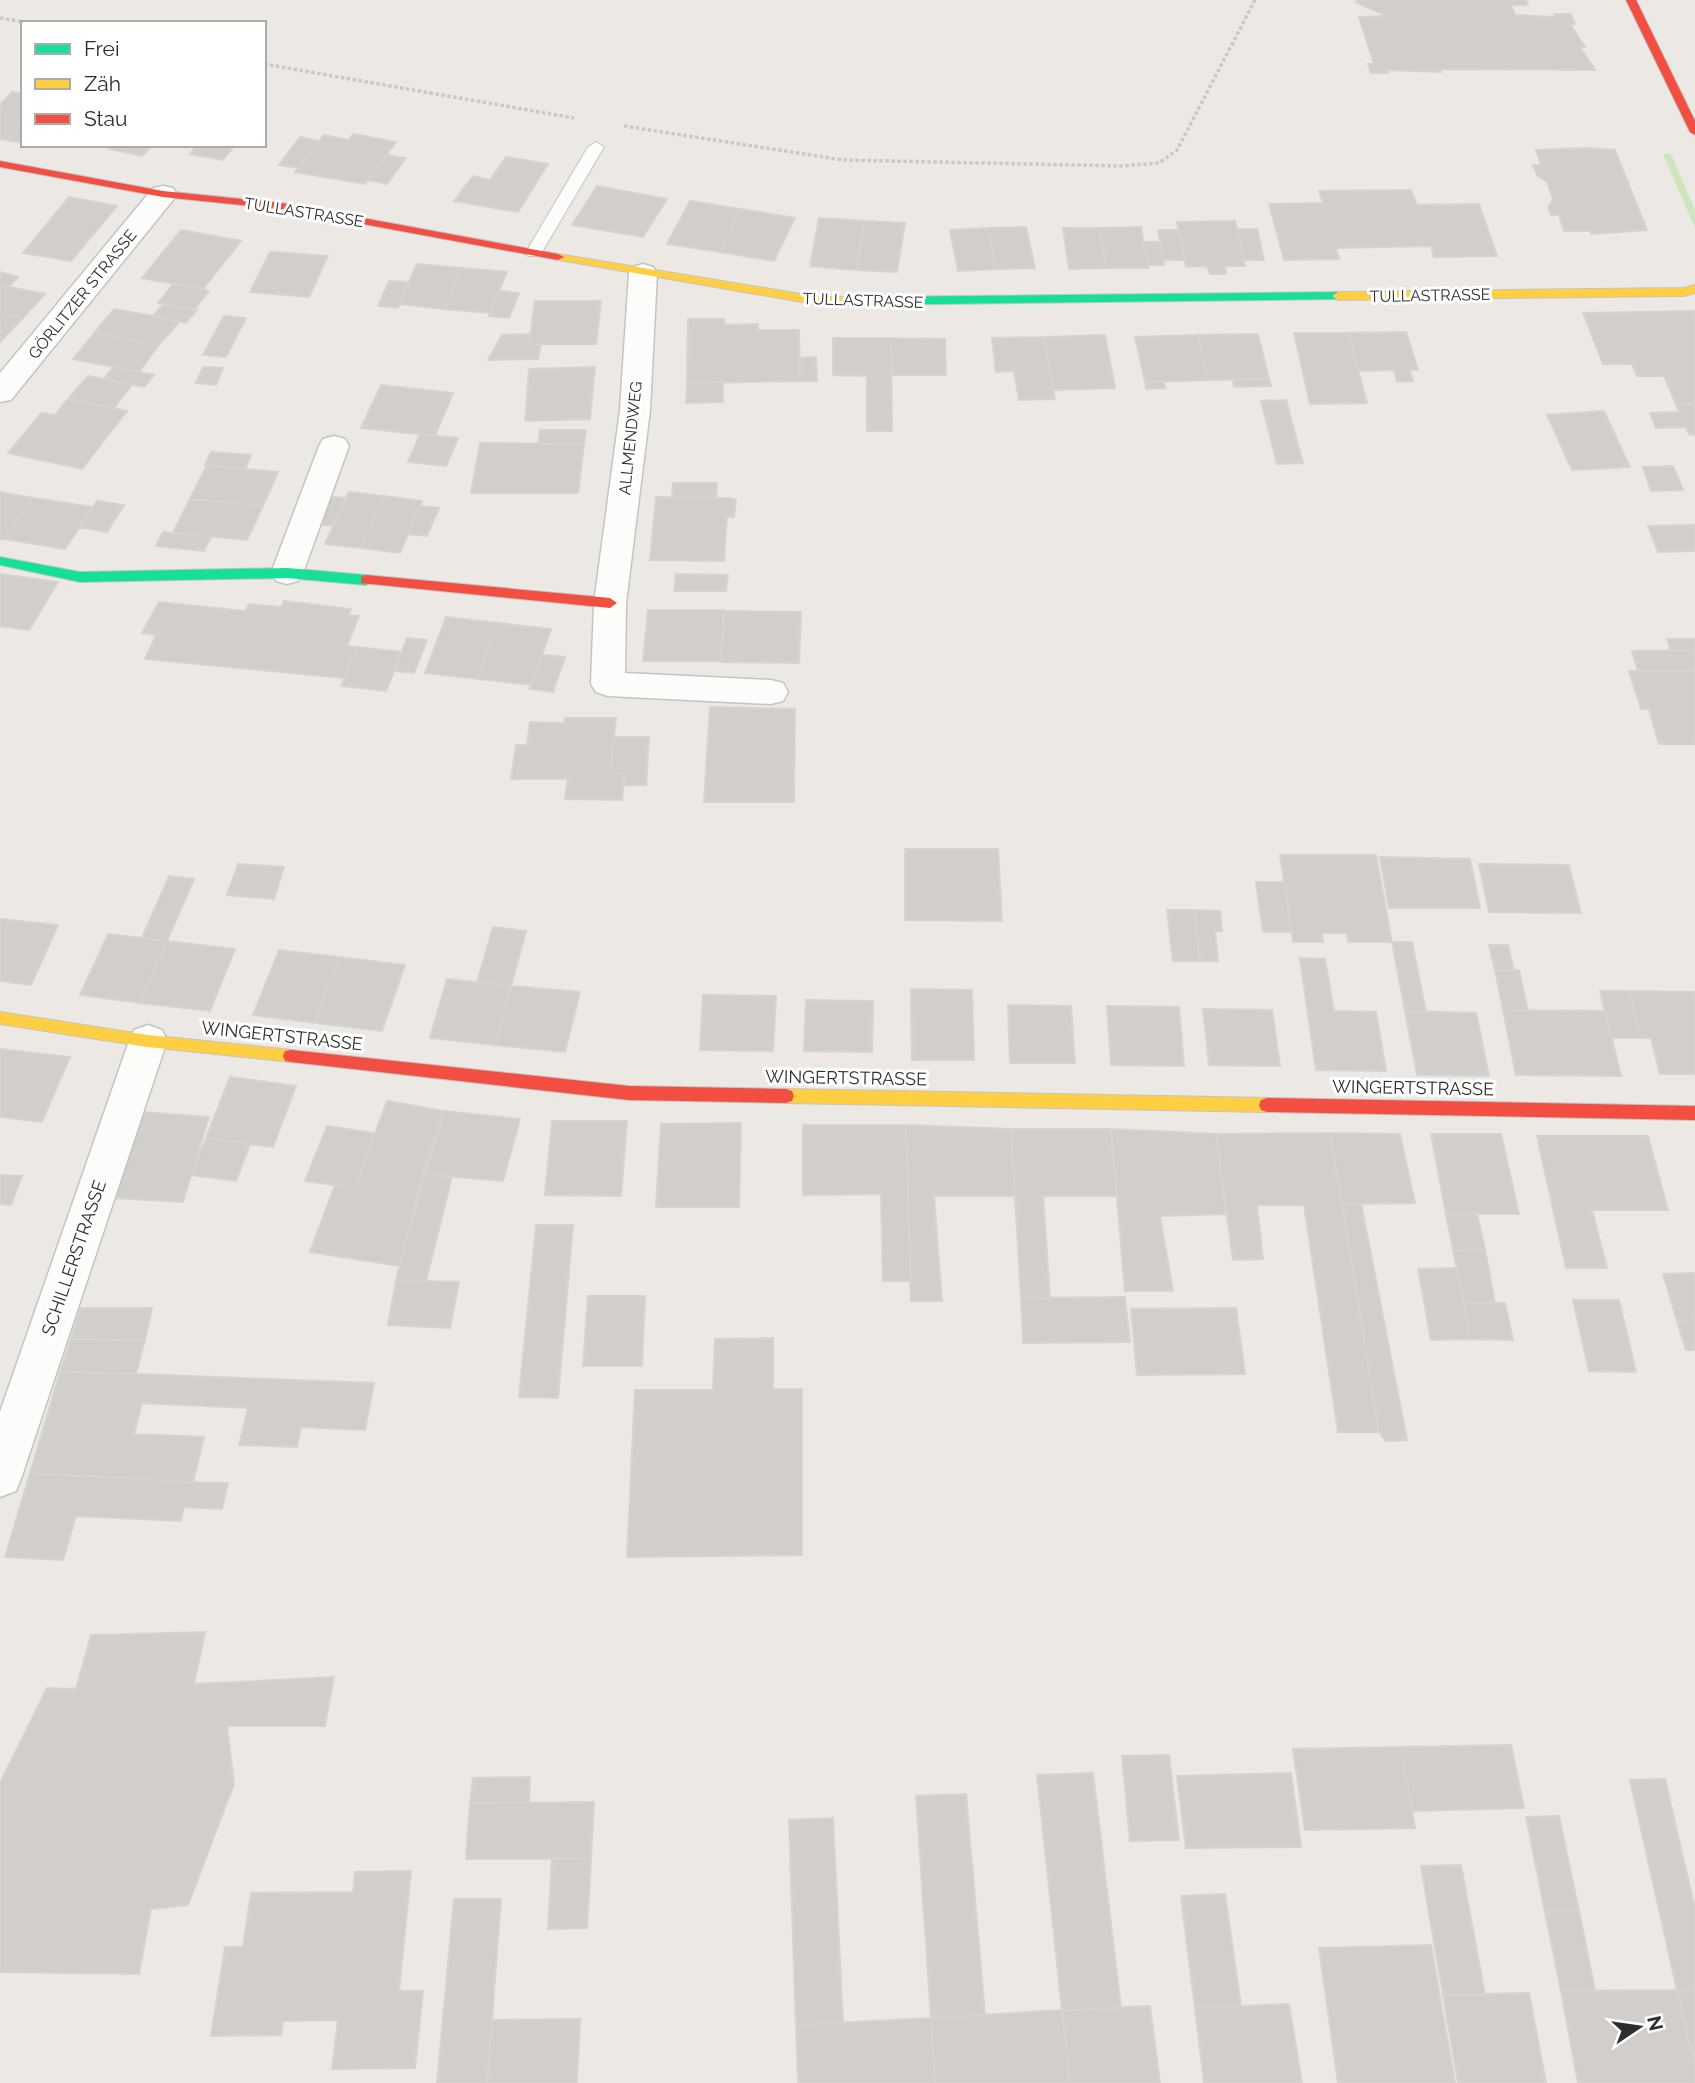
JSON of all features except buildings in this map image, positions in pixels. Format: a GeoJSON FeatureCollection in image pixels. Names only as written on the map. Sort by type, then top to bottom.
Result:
{"type":"FeatureCollection","features":[{"type":"Feature","properties":{"kind":"street"},"geometry":{"type":"LineString","coordinates":[[1631,0],[1695,132]]}},
{"type":"Feature","properties":{"kind":"street","name":"TULLASTRASSE"},"geometry":{"type":"LineString","coordinates":[[0,164],[163,194],[282,206],[780,296],[859,303],[1684,292],[1695,289]]}},
{"type":"Feature","properties":{"kind":"street","name":"GÖRLITZER STRASSE"},"geometry":{"type":"LineString","coordinates":[[0,393],[163,194]]}},
{"type":"Feature","properties":{"kind":"street","name":"ALLMENDWEG"},"geometry":{"type":"LineString","coordinates":[[643,273],[635,410],[610,603],[608,684],[771,692]]}},
{"type":"Feature","properties":{"kind":"street"},"geometry":{"type":"LineString","coordinates":[[287,573],[334,446]]}},
{"type":"Feature","properties":{"kind":"street"},"geometry":{"type":"LineString","coordinates":[[0,561],[80,577],[287,573],[610,603]]}},
{"type":"Feature","properties":{"kind":"street","name":"WINGERTSTRASSE"},"geometry":{"type":"LineString","coordinates":[[0,1018],[148,1041],[629,1093],[1695,1113]]}},
{"type":"Feature","properties":{"kind":"street","name":"SCHILLERSTRASSE"},"geometry":{"type":"LineString","coordinates":[[0,1476],[148,1041]]}},
{"type":"Feature","properties":{"kind":"lane"},"geometry":{"type":"LineString","coordinates":[[534,252],[596,147]]}},
{"type":"Feature","properties":{"kind":"path"},"geometry":{"type":"LineString","coordinates":[[622,125],[843,160],[1122,166],[1159,163],[1177,150],[1255,0]]}},
{"type":"Feature","properties":{"kind":"path"},"geometry":{"type":"LineString","coordinates":[[0,18],[21,22]]}},
{"type":"Feature","properties":{"kind":"path"},"geometry":{"type":"LineString","coordinates":[[266,64],[579,118]]}},
{"type":"Feature","properties":{"kind":"green space"},"geometry":{"type":"Polygon","coordinates":[[[1663,154],[1671,154],[1695,210],[1695,228],[1663,154]]]}},
{"type":"Feature","properties":{"kind":"traffic: fast"},"geometry":{"type":"LineString","coordinates":[[864,301],[1338,296]]}},
{"type":"Feature","properties":{"kind":"traffic: fast"},"geometry":{"type":"LineString","coordinates":[[0,561],[80,577],[287,573],[366,580]]}},
{"type":"Feature","properties":{"kind":"traffic: slow"},"geometry":{"type":"LineString","coordinates":[[558,257],[819,301],[864,301]]}},
{"type":"Feature","properties":{"kind":"traffic: slow"},"geometry":{"type":"LineString","coordinates":[[1338,296],[1684,292],[1695,289]]}},
{"type":"Feature","properties":{"kind":"traffic: slow"},"geometry":{"type":"LineString","coordinates":[[0,1018],[148,1041],[291,1056]]}},
{"type":"Feature","properties":{"kind":"traffic: slow"},"geometry":{"type":"LineString","coordinates":[[786,1096],[1267,1105]]}},
{"type":"Feature","properties":{"kind":"traffic: jam"},"geometry":{"type":"LineString","coordinates":[[1631,0],[1695,132]]}},
{"type":"Feature","properties":{"kind":"traffic: jam"},"geometry":{"type":"LineString","coordinates":[[0,164],[163,194],[282,206],[558,257]]}},
{"type":"Feature","properties":{"kind":"traffic: jam"},"geometry":{"type":"LineString","coordinates":[[366,580],[610,603]]}},
{"type":"Feature","properties":{"kind":"traffic: jam"},"geometry":{"type":"LineString","coordinates":[[291,1056],[629,1093],[786,1096]]}},
{"type":"Feature","properties":{"kind":"traffic: jam"},"geometry":{"type":"LineString","coordinates":[[1267,1105],[1695,1113]]}}]}
